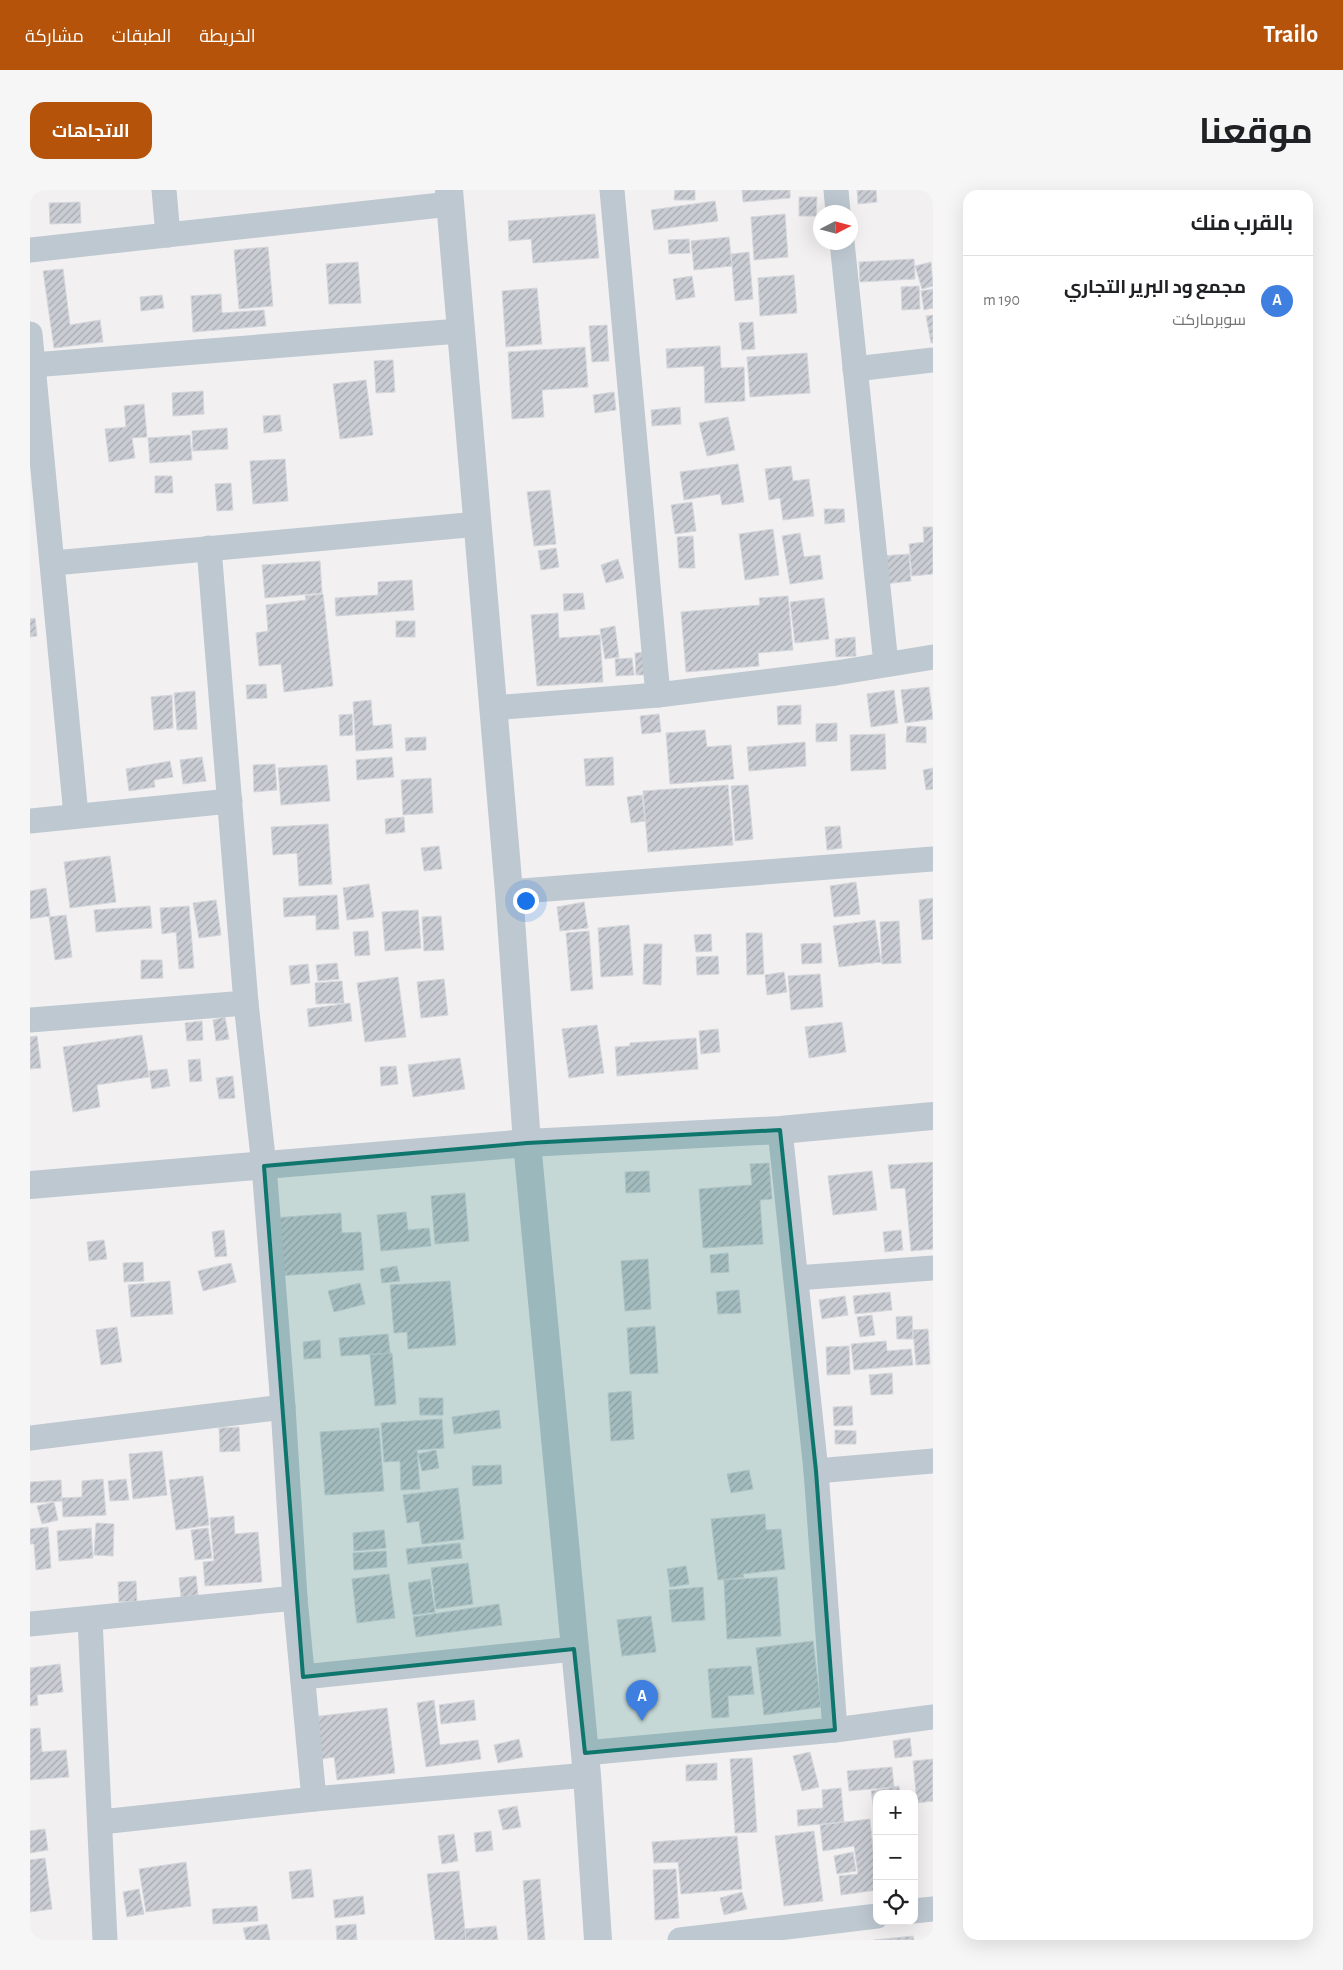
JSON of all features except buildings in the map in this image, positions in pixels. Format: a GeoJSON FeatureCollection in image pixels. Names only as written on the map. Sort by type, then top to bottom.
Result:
{"type":"FeatureCollection","features":[{"type":"Feature","properties":{"kind":"street"},"geometry":{"type":"LineString","coordinates":[[164,190],[168,235]]}},
{"type":"Feature","properties":{"kind":"street"},"geometry":{"type":"LineString","coordinates":[[612,190],[658,695]]}},
{"type":"Feature","properties":{"kind":"street"},"geometry":{"type":"LineString","coordinates":[[836,190],[837,205]]}},
{"type":"Feature","properties":{"kind":"street"},"geometry":{"type":"LineString","coordinates":[[30,250],[168,235],[449,197],[459,332],[478,524],[509,892],[527,1143],[586,1764],[598,1940]]}},
{"type":"Feature","properties":{"kind":"street"},"geometry":{"type":"LineString","coordinates":[[843,250],[886,664]]}},
{"type":"Feature","properties":{"kind":"street"},"geometry":{"type":"LineString","coordinates":[[33,365],[459,332]]}},
{"type":"Feature","properties":{"kind":"street"},"geometry":{"type":"LineString","coordinates":[[30,334],[54,564],[76,815]]}},
{"type":"Feature","properties":{"kind":"street"},"geometry":{"type":"LineString","coordinates":[[856,369],[933,360]]}},
{"type":"Feature","properties":{"kind":"street"},"geometry":{"type":"LineString","coordinates":[[54,564],[478,524]]}},
{"type":"Feature","properties":{"kind":"street"},"geometry":{"type":"LineString","coordinates":[[209,548],[246,1003],[264,1166],[283,1406],[295,1598],[314,1798]]}},
{"type":"Feature","properties":{"kind":"street"},"geometry":{"type":"LineString","coordinates":[[493,708],[658,695],[836,673],[933,657]]}},
{"type":"Feature","properties":{"kind":"street"},"geometry":{"type":"LineString","coordinates":[[30,822],[76,815],[230,801]]}},
{"type":"Feature","properties":{"kind":"street"},"geometry":{"type":"LineString","coordinates":[[509,892],[933,859]]}},
{"type":"Feature","properties":{"kind":"street"},"geometry":{"type":"LineString","coordinates":[[30,1020],[246,1003]]}},
{"type":"Feature","properties":{"kind":"street"},"geometry":{"type":"LineString","coordinates":[[30,1185],[527,1143],[780,1130],[933,1116]]}},
{"type":"Feature","properties":{"kind":"street"},"geometry":{"type":"LineString","coordinates":[[780,1130],[816,1471],[835,1730]]}},
{"type":"Feature","properties":{"kind":"street"},"geometry":{"type":"LineString","coordinates":[[796,1278],[933,1268]]}},
{"type":"Feature","properties":{"kind":"street"},"geometry":{"type":"LineString","coordinates":[[30,1438],[283,1406]]}},
{"type":"Feature","properties":{"kind":"street"},"geometry":{"type":"LineString","coordinates":[[816,1471],[933,1461]]}},
{"type":"Feature","properties":{"kind":"street"},"geometry":{"type":"LineString","coordinates":[[30,1624],[295,1598]]}},
{"type":"Feature","properties":{"kind":"street"},"geometry":{"type":"LineString","coordinates":[[90,1618],[105,1940]]}},
{"type":"Feature","properties":{"kind":"street"},"geometry":{"type":"LineString","coordinates":[[303,1677],[574,1649]]}},
{"type":"Feature","properties":{"kind":"street"},"geometry":{"type":"LineString","coordinates":[[101,1822],[586,1764],[933,1717]]}},
{"type":"Feature","properties":{"kind":"street"},"geometry":{"type":"LineString","coordinates":[[918,1911],[933,1909]]}},
{"type":"Feature","properties":{"kind":"street"},"geometry":{"type":"LineString","coordinates":[[680,1940],[873,1916]]}},
{"type":"Feature","properties":{"kind":"highlighted area"},"geometry":{"type":"Polygon","coordinates":[[[780,1130],[816,1471],[835,1730],[585,1753],[574,1649],[303,1677],[264,1166],[527,1143],[780,1130]]]}},
{"type":"Feature","properties":{"kind":"place","name":"مجمع ود البرير التجاري"},"geometry":{"type":"Point","coordinates":[642,1721]}}]}
